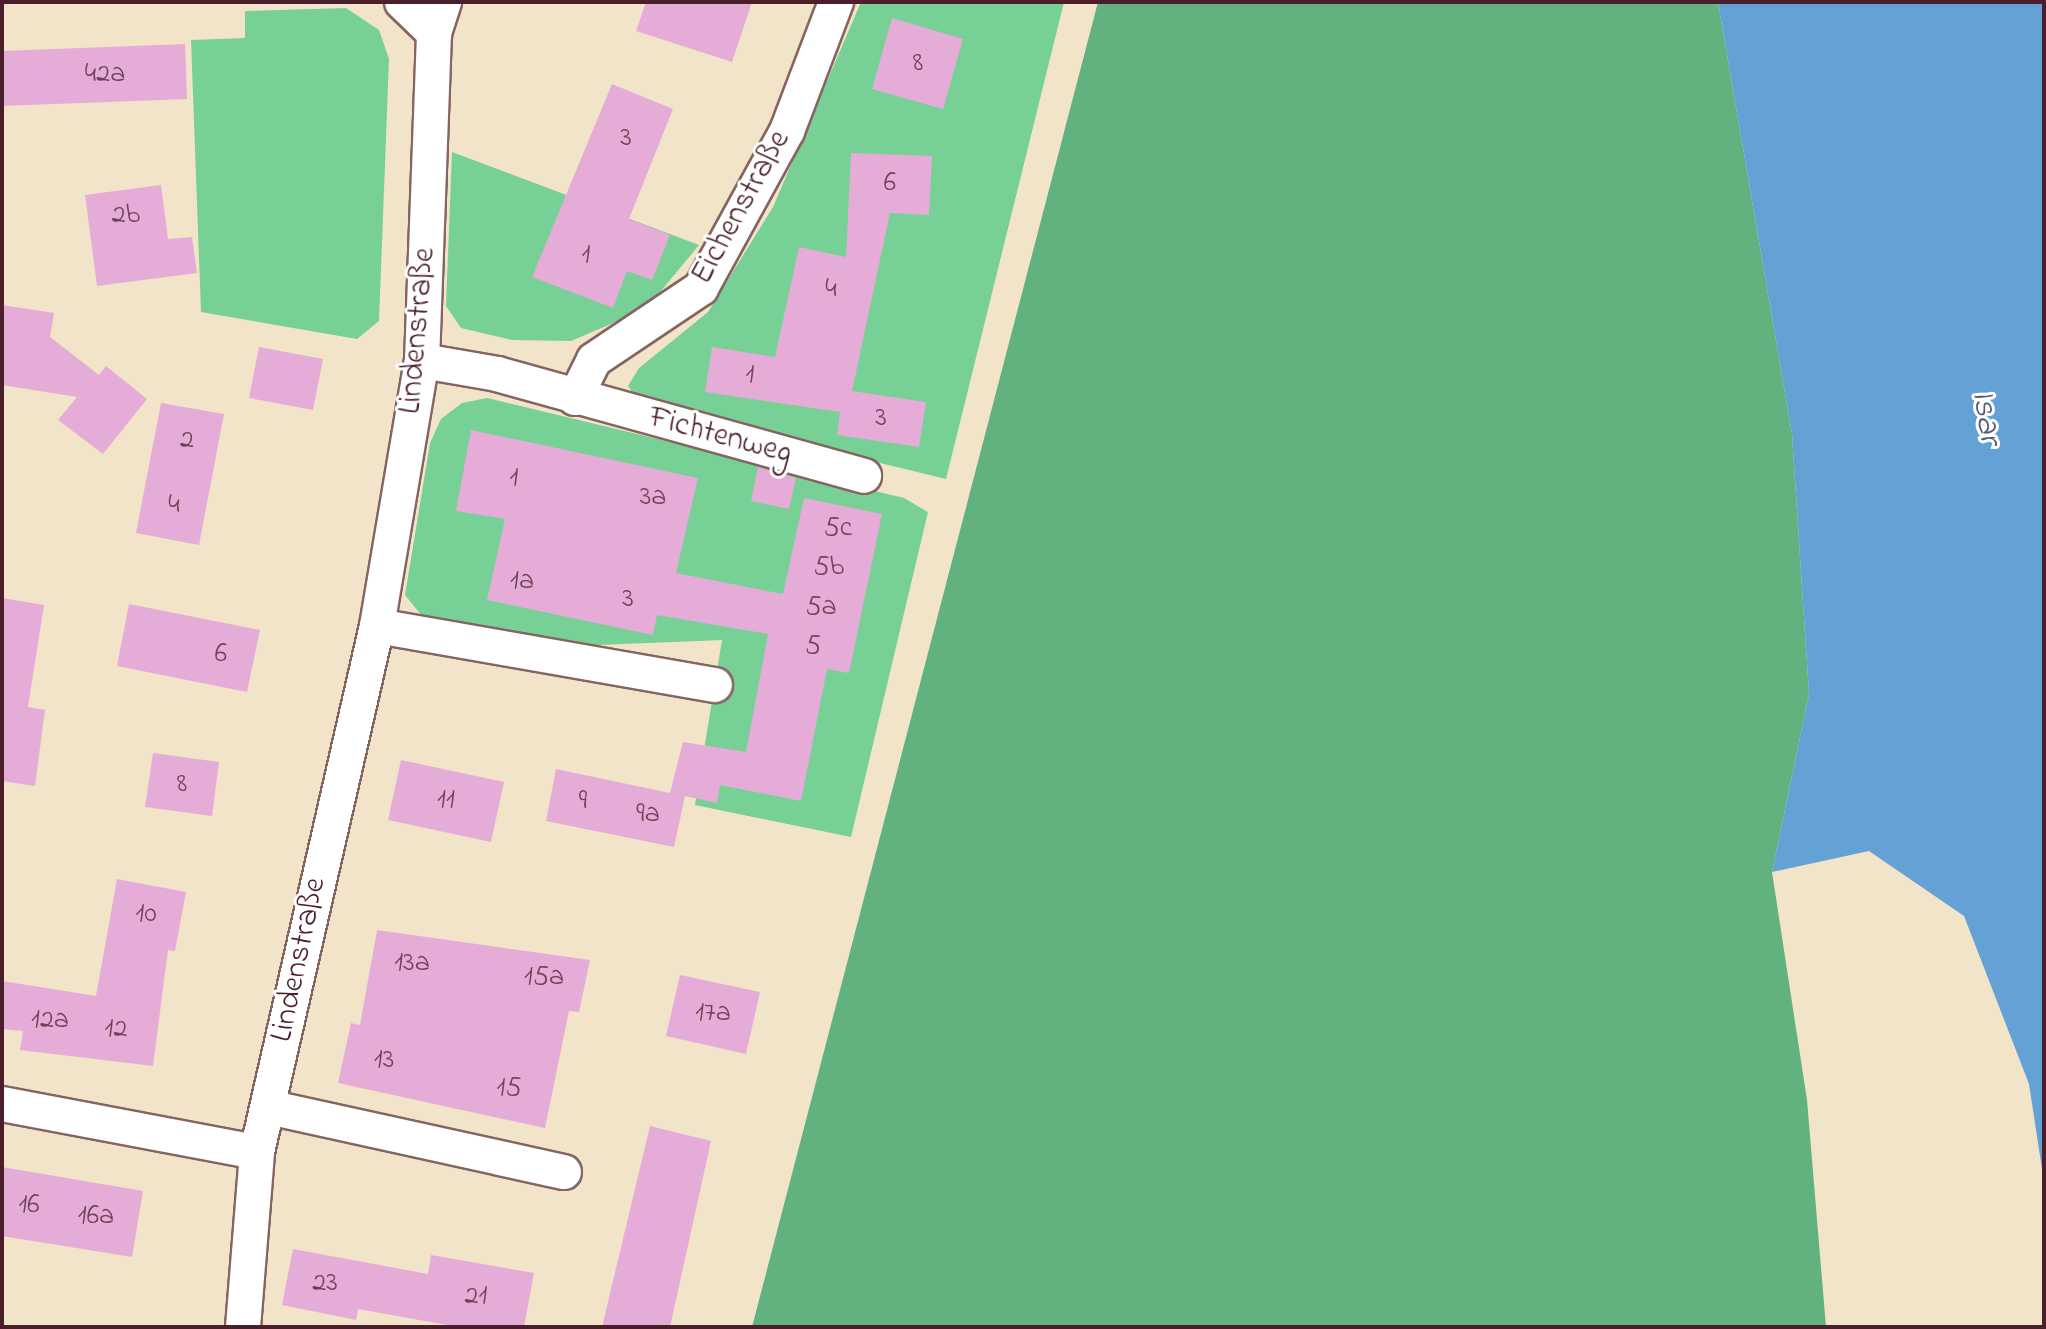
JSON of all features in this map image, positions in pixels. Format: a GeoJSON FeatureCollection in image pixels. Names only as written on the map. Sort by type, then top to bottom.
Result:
{"type":"FeatureCollection","features":[{"type":"Feature","properties":{"kind":"street"},"geometry":{"type":"LineString","coordinates":[[402,2],[439,18]]}},
{"type":"Feature","properties":{"kind":"street","name":"Eichenstraße"},"geometry":{"type":"LineString","coordinates":[[575,398],[594,360],[701,288],[787,131],[836,2]]}},
{"type":"Feature","properties":{"kind":"street","name":"Lindenstraße"},"geometry":{"type":"LineString","coordinates":[[243,1327],[257,1152],[377,626],[422,361],[439,18]]}},
{"type":"Feature","properties":{"kind":"street"},"geometry":{"type":"LineString","coordinates":[[422,361],[575,398]]}},
{"type":"Feature","properties":{"kind":"street","name":"Fichtenweg"},"geometry":{"type":"LineString","coordinates":[[575,398],[864,476]]}},
{"type":"Feature","properties":{"kind":"street"},"geometry":{"type":"LineString","coordinates":[[377,626],[715,685]]}},
{"type":"Feature","properties":{"kind":"street"},"geometry":{"type":"LineString","coordinates":[[2,1104],[257,1152]]}},
{"type":"Feature","properties":{"kind":"street"},"geometry":{"type":"LineString","coordinates":[[268,1107],[564,1172]]}},
{"type":"Feature","properties":{"kind":"green space"},"geometry":{"type":"Polygon","coordinates":[[[861,2],[1064,2],[946,479],[642,405],[628,386],[639,368],[708,312],[773,207],[861,2]]]}},
{"type":"Feature","properties":{"kind":"green space"},"geometry":{"type":"Polygon","coordinates":[[[1098,2],[1718,2],[1792,434],[1809,694],[1772,872],[1807,1100],[1826,1327],[752,1327],[1098,2]]]}},
{"type":"Feature","properties":{"kind":"green space"},"geometry":{"type":"Polygon","coordinates":[[[346,8],[379,30],[389,59],[379,321],[357,339],[201,312],[191,40],[245,38],[245,11],[346,8]]]}},
{"type":"Feature","properties":{"kind":"green space"},"geometry":{"type":"Polygon","coordinates":[[[452,152],[699,245],[646,309],[571,341],[512,340],[461,328],[446,306],[452,152]]]}},
{"type":"Feature","properties":{"kind":"green space"},"geometry":{"type":"Polygon","coordinates":[[[487,398],[904,498],[928,512],[851,837],[695,805],[722,640],[574,646],[422,616],[405,595],[430,443],[441,419],[462,403],[487,398]]]}},
{"type":"Feature","properties":{"kind":"water","name":"Isar"},"geometry":{"type":"Polygon","coordinates":[[[1718,2],[2044,2],[2044,1182],[2029,1084],[1964,916],[1869,851],[1772,872],[1809,694],[1792,434],[1718,2]]]}},
{"type":"Feature","properties":{"kind":"building"},"geometry":{"type":"Polygon","coordinates":[[[646,2],[752,2],[732,62],[636,31],[646,2]]]}},
{"type":"Feature","properties":{"kind":"building"},"geometry":{"type":"Polygon","coordinates":[[[892,18],[963,39],[943,109],[872,89],[892,18]]]}},
{"type":"Feature","properties":{"kind":"building"},"geometry":{"type":"Polygon","coordinates":[[[185,44],[187,99],[2,106],[2,51],[185,44]]]}},
{"type":"Feature","properties":{"kind":"building"},"geometry":{"type":"Polygon","coordinates":[[[612,84],[673,109],[629,219],[670,235],[652,280],[627,271],[613,308],[532,277],[612,84]]]}},
{"type":"Feature","properties":{"kind":"building"},"geometry":{"type":"Polygon","coordinates":[[[851,153],[932,156],[929,215],[890,213],[852,391],[926,402],[919,447],[837,435],[840,412],[705,392],[712,347],[775,357],[799,247],[846,257],[851,153]]]}},
{"type":"Feature","properties":{"kind":"building"},"geometry":{"type":"Polygon","coordinates":[[[161,185],[168,239],[192,237],[197,273],[97,286],[85,195],[161,185]]]}},
{"type":"Feature","properties":{"kind":"building"},"geometry":{"type":"Polygon","coordinates":[[[2,305],[54,313],[50,337],[99,375],[106,366],[147,399],[103,454],[58,420],[77,397],[2,385],[2,305]]]}},
{"type":"Feature","properties":{"kind":"building"},"geometry":{"type":"Polygon","coordinates":[[[259,347],[323,359],[313,410],[249,398],[259,347]]]}},
{"type":"Feature","properties":{"kind":"building"},"geometry":{"type":"Polygon","coordinates":[[[161,403],[224,414],[199,545],[136,533],[161,403]]]}},
{"type":"Feature","properties":{"kind":"building"},"geometry":{"type":"Polygon","coordinates":[[[471,430],[698,478],[676,573],[783,594],[804,498],[882,514],[849,673],[827,669],[801,801],[720,785],[717,803],[685,796],[674,847],[546,821],[556,769],[670,793],[683,742],[746,752],[768,634],[657,615],[653,635],[487,600],[505,519],[456,511],[471,430]]]}},
{"type":"Feature","properties":{"kind":"building"},"geometry":{"type":"Polygon","coordinates":[[[758,467],[796,478],[789,509],[751,501],[758,467]]]}},
{"type":"Feature","properties":{"kind":"building"},"geometry":{"type":"Polygon","coordinates":[[[2,598],[44,605],[28,707],[45,710],[35,786],[2,781],[2,598]]]}},
{"type":"Feature","properties":{"kind":"building"},"geometry":{"type":"Polygon","coordinates":[[[129,604],[260,630],[247,692],[117,666],[129,604]]]}},
{"type":"Feature","properties":{"kind":"building"},"geometry":{"type":"Polygon","coordinates":[[[153,753],[219,762],[212,816],[145,807],[153,753]]]}},
{"type":"Feature","properties":{"kind":"building"},"geometry":{"type":"Polygon","coordinates":[[[401,760],[504,782],[491,842],[388,820],[401,760]]]}},
{"type":"Feature","properties":{"kind":"building"},"geometry":{"type":"Polygon","coordinates":[[[117,879],[186,892],[175,951],[168,950],[153,1066],[20,1050],[23,1031],[2,1029],[2,981],[96,996],[117,879]]]}},
{"type":"Feature","properties":{"kind":"building"},"geometry":{"type":"Polygon","coordinates":[[[377,930],[590,960],[579,1012],[569,1011],[545,1128],[338,1083],[351,1023],[360,1025],[377,930]]]}},
{"type":"Feature","properties":{"kind":"building"},"geometry":{"type":"Polygon","coordinates":[[[680,975],[760,992],[746,1054],[666,1036],[680,975]]]}},
{"type":"Feature","properties":{"kind":"building"},"geometry":{"type":"Polygon","coordinates":[[[650,1126],[711,1141],[670,1327],[602,1327],[650,1126]]]}},
{"type":"Feature","properties":{"kind":"building"},"geometry":{"type":"Polygon","coordinates":[[[2,1167],[143,1191],[132,1257],[2,1236],[2,1167]]]}},
{"type":"Feature","properties":{"kind":"building"},"geometry":{"type":"Polygon","coordinates":[[[293,1249],[428,1274],[431,1255],[534,1273],[524,1327],[458,1327],[358,1309],[356,1320],[282,1305],[293,1249]]]}}]}
